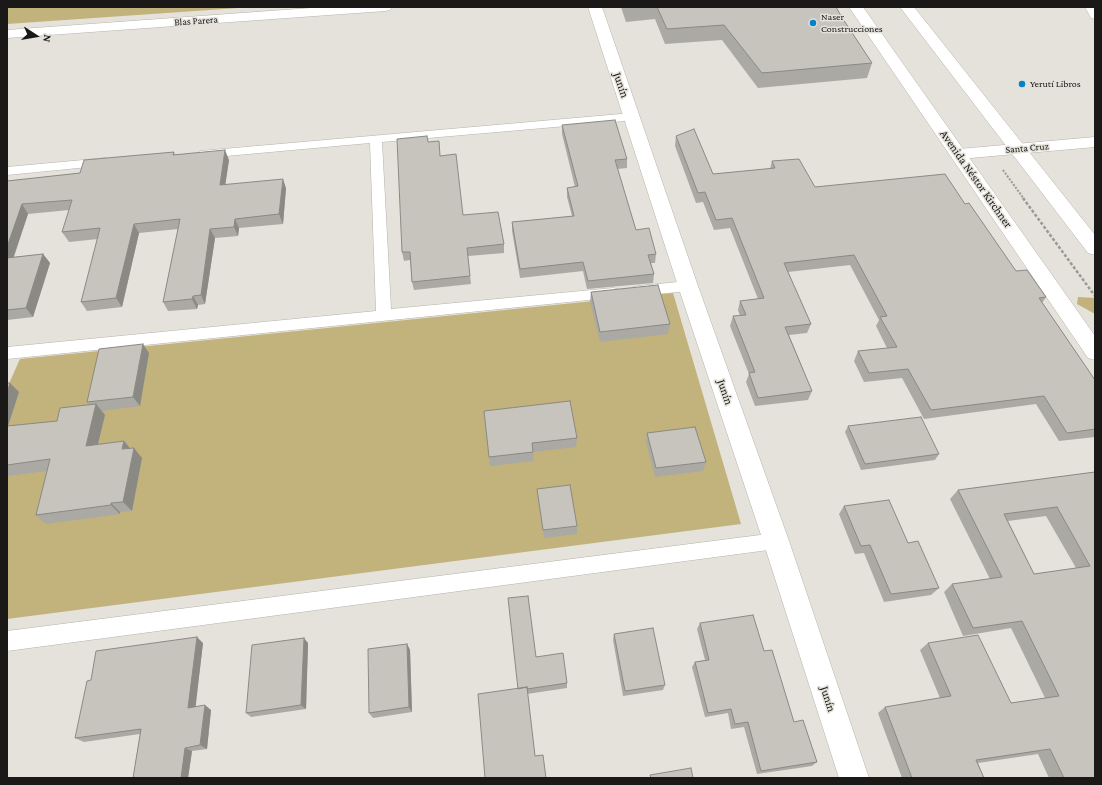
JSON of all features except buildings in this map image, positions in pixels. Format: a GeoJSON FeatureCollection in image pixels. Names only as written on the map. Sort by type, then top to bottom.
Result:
{"type":"FeatureCollection","features":[{"type":"Feature","properties":{"kind":"street","name":"Blas Parera"},"geometry":{"type":"LineString","coordinates":[[7,34],[385,7]]}},
{"type":"Feature","properties":{"kind":"street","name":"Junín"},"geometry":{"type":"LineString","coordinates":[[595,7],[688,286],[776,541],[854,778]]}},
{"type":"Feature","properties":{"kind":"street","name":"Avenida Néstor Kirchner"},"geometry":{"type":"LineString","coordinates":[[856,7],[1095,352]]}},
{"type":"Feature","properties":{"kind":"street"},"geometry":{"type":"LineString","coordinates":[[907,7],[1095,248]]}},
{"type":"Feature","properties":{"kind":"street","name":"Santa Cruz"},"geometry":{"type":"LineString","coordinates":[[959,154],[1095,142]]}},
{"type":"Feature","properties":{"kind":"lane"},"geometry":{"type":"LineString","coordinates":[[1090,7],[1095,16]]}},
{"type":"Feature","properties":{"kind":"lane"},"geometry":{"type":"LineString","coordinates":[[196,154],[632,117]]}},
{"type":"Feature","properties":{"kind":"lane"},"geometry":{"type":"LineString","coordinates":[[376,139],[384,316]]}},
{"type":"Feature","properties":{"kind":"lane"},"geometry":{"type":"LineString","coordinates":[[7,171],[117,161]]}},
{"type":"Feature","properties":{"kind":"lane"},"geometry":{"type":"LineString","coordinates":[[7,352],[688,286]]}},
{"type":"Feature","properties":{"kind":"lane"},"geometry":{"type":"LineString","coordinates":[[7,641],[776,541]]}},
{"type":"Feature","properties":{"kind":"shaded area"},"geometry":{"type":"Polygon","coordinates":[[[7,7],[253,7],[7,24],[7,7]]]}},
{"type":"Feature","properties":{"kind":"shaded area"},"geometry":{"type":"Polygon","coordinates":[[[673,293],[741,524],[7,619],[7,388],[20,359],[673,293]]]}},
{"type":"Feature","properties":{"kind":"shaded area"},"geometry":{"type":"Polygon","coordinates":[[[1078,297],[1095,298],[1095,314],[1077,304],[1078,297]]]}},
{"type":"Feature","properties":{"kind":"place","name":"Naser Construcciones"},"geometry":{"type":"Point","coordinates":[813,23]}},
{"type":"Feature","properties":{"kind":"place","name":"Yerutí Libros"},"geometry":{"type":"Point","coordinates":[1022,84]}}]}
